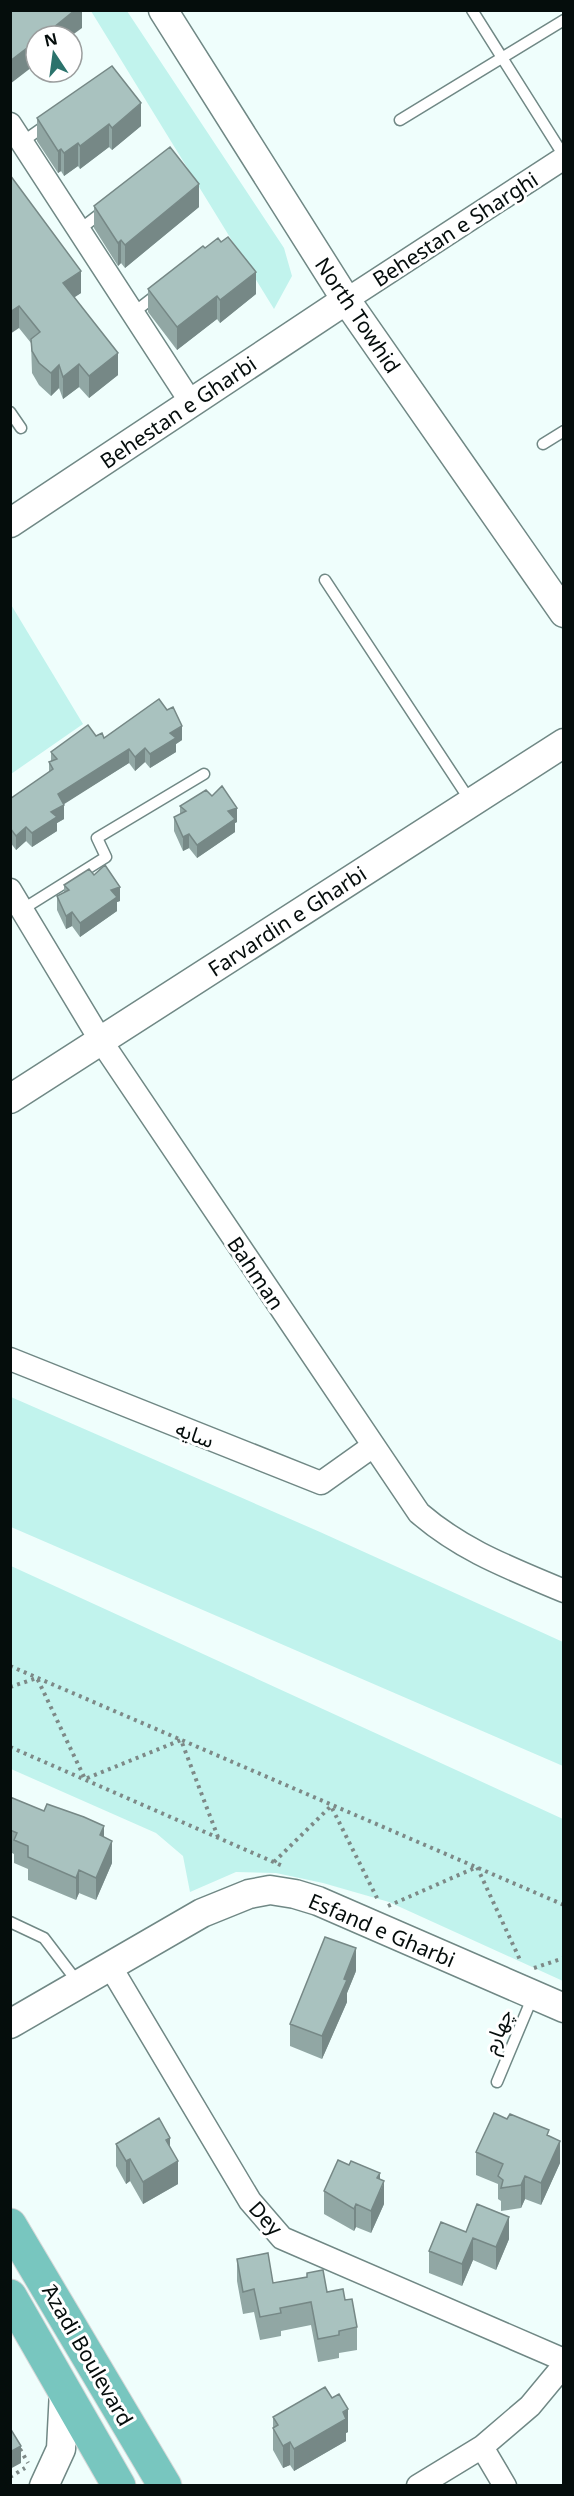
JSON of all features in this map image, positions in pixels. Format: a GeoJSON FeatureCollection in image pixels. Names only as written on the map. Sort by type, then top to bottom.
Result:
{"type":"FeatureCollection","features":[{"type":"Feature","properties":{"kind":"main road","name":"َAzadi Boulevard"},"geometry":{"type":"LineString","coordinates":[[10,2225],[165,2486]]}},
{"type":"Feature","properties":{"kind":"main road","name":"َAzadi Boulevard"},"geometry":{"type":"LineString","coordinates":[[10,2296],[119,2486]]}},
{"type":"Feature","properties":{"kind":"street","name":"North Towhid"},"geometry":{"type":"LineString","coordinates":[[163,10],[345,300],[564,613]]}},
{"type":"Feature","properties":{"kind":"street"},"geometry":{"type":"LineString","coordinates":[[16,133],[192,404]]}},
{"type":"Feature","properties":{"kind":"street","name":"Behestan e Sharghi"},"geometry":{"type":"LineString","coordinates":[[345,300],[564,157]]}},
{"type":"Feature","properties":{"kind":"street","name":"Behestan e Gharbi"},"geometry":{"type":"LineString","coordinates":[[10,523],[345,300]]}},
{"type":"Feature","properties":{"kind":"street","name":"Farvardin e Gharbi"},"geometry":{"type":"LineString","coordinates":[[10,1099],[564,743]]}},
{"type":"Feature","properties":{"kind":"street","name":"Bahman"},"geometry":{"type":"LineString","coordinates":[[17,899],[101,1041],[419,1513],[443,1534],[472,1552],[564,1591]]}},
{"type":"Feature","properties":{"kind":"street","name":"سایه"},"geometry":{"type":"LineString","coordinates":[[10,1359],[321,1483],[373,1446]]}},
{"type":"Feature","properties":{"kind":"street","name":"Esfand e Gharbi"},"geometry":{"type":"LineString","coordinates":[[10,2024],[202,1912],[230,1899],[270,1890],[318,1901],[564,2008]]}},
{"type":"Feature","properties":{"kind":"street","name":"Dey"},"geometry":{"type":"LineString","coordinates":[[110,1966],[249,2201],[282,2238],[564,2360]]}},
{"type":"Feature","properties":{"kind":"street"},"geometry":{"type":"LineString","coordinates":[[418,2486],[482,2447],[530,2406],[564,2365]]}},
{"type":"Feature","properties":{"kind":"street"},"geometry":{"type":"LineString","coordinates":[[44,2486],[61,2448],[64,2391]]}},
{"type":"Feature","properties":{"kind":"street"},"geometry":{"type":"LineString","coordinates":[[482,2447],[505,2486]]}},
{"type":"Feature","properties":{"kind":"lane"},"geometry":{"type":"LineString","coordinates":[[472,10],[564,157]]}},
{"type":"Feature","properties":{"kind":"lane"},"geometry":{"type":"LineString","coordinates":[[400,120],[564,20]]}},
{"type":"Feature","properties":{"kind":"lane"},"geometry":{"type":"LineString","coordinates":[[16,133],[61,114]]}},
{"type":"Feature","properties":{"kind":"lane"},"geometry":{"type":"LineString","coordinates":[[79,230],[116,201]]}},
{"type":"Feature","properties":{"kind":"lane"},"geometry":{"type":"LineString","coordinates":[[133,313],[169,285]]}},
{"type":"Feature","properties":{"kind":"lane"},"geometry":{"type":"LineString","coordinates":[[10,412],[21,428]]}},
{"type":"Feature","properties":{"kind":"lane"},"geometry":{"type":"LineString","coordinates":[[543,444],[564,431]]}},
{"type":"Feature","properties":{"kind":"lane"},"geometry":{"type":"LineString","coordinates":[[325,580],[471,802]]}},
{"type":"Feature","properties":{"kind":"lane"},"geometry":{"type":"LineString","coordinates":[[17,899],[106,857],[97,838],[204,774]]}},
{"type":"Feature","properties":{"kind":"lane"},"geometry":{"type":"LineString","coordinates":[[10,1922],[44,1938],[79,1984]]}},
{"type":"Feature","properties":{"kind":"lane","name":"چهارم"},"geometry":{"type":"LineString","coordinates":[[497,2082],[533,1995]]}},
{"type":"Feature","properties":{"kind":"path"},"geometry":{"type":"LineString","coordinates":[[10,1666],[564,1905]]}},
{"type":"Feature","properties":{"kind":"path"},"geometry":{"type":"LineString","coordinates":[[10,1687],[37,1678]]}},
{"type":"Feature","properties":{"kind":"path"},"geometry":{"type":"LineString","coordinates":[[37,1678],[85,1779]]}},
{"type":"Feature","properties":{"kind":"path"},"geometry":{"type":"LineString","coordinates":[[85,1779],[181,1740]]}},
{"type":"Feature","properties":{"kind":"path"},"geometry":{"type":"LineString","coordinates":[[181,1740],[219,1838]]}},
{"type":"Feature","properties":{"kind":"path"},"geometry":{"type":"LineString","coordinates":[[10,1747],[274,1862],[331,1806]]}},
{"type":"Feature","properties":{"kind":"path"},"geometry":{"type":"LineString","coordinates":[[331,1806],[382,1909],[477,1867]]}},
{"type":"Feature","properties":{"kind":"path"},"geometry":{"type":"LineString","coordinates":[[477,1867],[525,1971],[564,1958]]}},
{"type":"Feature","properties":{"kind":"path"},"geometry":{"type":"LineString","coordinates":[[10,2477],[30,2465],[15,2442]]}},
{"type":"Feature","properties":{"kind":"shaded area"},"geometry":{"type":"Polygon","coordinates":[[[91,11],[127,11],[284,248],[292,276],[274,309],[91,11]]]}},
{"type":"Feature","properties":{"kind":"shaded area"},"geometry":{"type":"Polygon","coordinates":[[[10,603],[83,724],[11,774],[10,774],[10,603]]]}},
{"type":"Feature","properties":{"kind":"shaded area"},"geometry":{"type":"Polygon","coordinates":[[[11,1397],[320,1532],[563,1642],[563,1766],[11,1527],[11,1397]]]}},
{"type":"Feature","properties":{"kind":"shaded area"},"geometry":{"type":"Polygon","coordinates":[[[11,1566],[563,1819],[563,1981],[389,1902],[323,1883],[276,1873],[236,1872],[190,1892],[183,1856],[156,1833],[11,1769],[11,1566]]]}},
{"type":"Feature","properties":{"kind":"building"},"geometry":{"type":"Polygon","coordinates":[[[10,10],[75,10],[58,24],[24,24],[24,50],[10,61],[10,10]]]}},
{"type":"Feature","properties":{"kind":"building"},"geometry":{"type":"Polygon","coordinates":[[[112,66],[141,103],[112,128],[109,124],[80,146],[78,143],[64,153],[61,149],[58,151],[37,118],[112,66]]]}},
{"type":"Feature","properties":{"kind":"building"},"geometry":{"type":"Polygon","coordinates":[[[170,147],[199,184],[125,245],[121,240],[118,243],[94,206],[170,147]]]}},
{"type":"Feature","properties":{"kind":"building"},"geometry":{"type":"Polygon","coordinates":[[[10,175],[81,271],[63,283],[118,353],[89,376],[79,364],[63,377],[59,365],[51,373],[39,363],[32,351],[31,339],[40,332],[19,306],[10,312],[10,175]]]}},
{"type":"Feature","properties":{"kind":"building"},"geometry":{"type":"Polygon","coordinates":[[[228,237],[256,272],[220,300],[217,296],[177,327],[148,289],[203,246],[205,248],[218,238],[221,242],[228,237]]]}},
{"type":"Feature","properties":{"kind":"building"},"geometry":{"type":"Polygon","coordinates":[[[159,699],[167,710],[173,707],[182,726],[170,733],[176,738],[150,754],[145,748],[135,757],[129,749],[58,794],[64,805],[51,812],[57,817],[32,833],[26,827],[16,836],[10,828],[10,799],[53,769],[49,762],[57,759],[51,752],[88,725],[96,736],[102,733],[104,738],[159,699]]]}},
{"type":"Feature","properties":{"kind":"building"},"geometry":{"type":"Polygon","coordinates":[[[222,786],[237,808],[228,811],[235,819],[197,845],[189,834],[183,837],[174,817],[186,811],[180,806],[206,790],[212,796],[222,786]]]}},
{"type":"Feature","properties":{"kind":"building"},"geometry":{"type":"Polygon","coordinates":[[[105,865],[120,887],[111,890],[117,897],[80,923],[72,912],[66,916],[57,896],[69,890],[64,885],[89,869],[94,875],[105,865]]]}},
{"type":"Feature","properties":{"kind":"building"},"geometry":{"type":"Polygon","coordinates":[[[10,1797],[44,1811],[47,1804],[104,1826],[100,1835],[112,1841],[96,1878],[79,1870],[76,1878],[28,1857],[28,1846],[14,1840],[17,1833],[10,1830],[10,1797]]]}},
{"type":"Feature","properties":{"kind":"building"},"geometry":{"type":"Polygon","coordinates":[[[325,1937],[356,1948],[344,1979],[347,1980],[322,2036],[290,2024],[325,1937]]]}},
{"type":"Feature","properties":{"kind":"building"},"geometry":{"type":"Polygon","coordinates":[[[494,2113],[507,2119],[510,2114],[549,2130],[547,2135],[560,2141],[541,2183],[525,2176],[521,2185],[501,2188],[503,2180],[498,2176],[503,2164],[476,2152],[494,2113]]]}},
{"type":"Feature","properties":{"kind":"building"},"geometry":{"type":"Polygon","coordinates":[[[159,2118],[170,2138],[166,2140],[178,2161],[143,2182],[130,2159],[126,2161],[116,2144],[159,2118]]]}},
{"type":"Feature","properties":{"kind":"building"},"geometry":{"type":"Polygon","coordinates":[[[338,2160],[349,2165],[351,2161],[380,2173],[377,2178],[384,2181],[371,2211],[356,2204],[354,2209],[324,2191],[338,2160]]]}},
{"type":"Feature","properties":{"kind":"building"},"geometry":{"type":"Polygon","coordinates":[[[477,2204],[509,2217],[496,2247],[473,2238],[462,2264],[429,2251],[441,2222],[466,2232],[477,2204]]]}},
{"type":"Feature","properties":{"kind":"building"},"geometry":{"type":"Polygon","coordinates":[[[268,2253],[273,2283],[307,2277],[307,2273],[323,2270],[327,2292],[343,2289],[345,2300],[352,2299],[357,2327],[339,2331],[339,2335],[318,2339],[311,2302],[280,2308],[281,2313],[260,2317],[254,2289],[243,2292],[237,2259],[268,2253]]]}},
{"type":"Feature","properties":{"kind":"building"},"geometry":{"type":"Polygon","coordinates":[[[325,2387],[332,2398],[339,2394],[348,2409],[343,2412],[346,2419],[294,2449],[290,2442],[283,2446],[273,2428],[278,2425],[273,2417],[325,2387]]]}},
{"type":"Feature","properties":{"kind":"building"},"geometry":{"type":"Polygon","coordinates":[[[10,2428],[21,2446],[10,2452],[10,2428]]]}}]}
